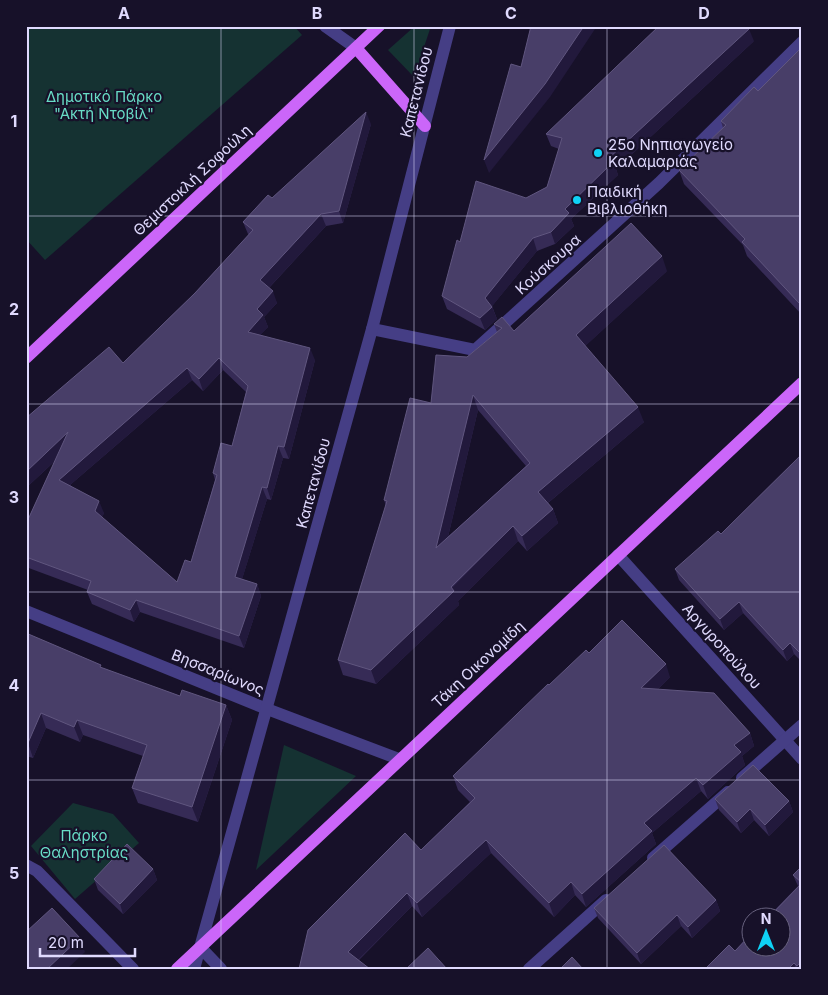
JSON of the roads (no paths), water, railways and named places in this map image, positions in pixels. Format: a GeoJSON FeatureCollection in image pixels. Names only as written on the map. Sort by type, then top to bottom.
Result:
{"type":"FeatureCollection","features":[{"type":"Feature","properties":{"kind":"main road","name":"Θεμιστοκλή Σοφούλη"},"geometry":{"type":"LineString","coordinates":[[26,358],[379,26]]}},
{"type":"Feature","properties":{"kind":"main road"},"geometry":{"type":"LineString","coordinates":[[356,48],[425,126]]}},
{"type":"Feature","properties":{"kind":"main road","name":"Τάκη Οικονομίδη"},"geometry":{"type":"LineString","coordinates":[[176,969],[802,384]]}},
{"type":"Feature","properties":{"kind":"street"},"geometry":{"type":"LineString","coordinates":[[325,26],[356,48]]}},
{"type":"Feature","properties":{"kind":"street","name":"Καπετανίδου"},"geometry":{"type":"LineString","coordinates":[[194,969],[372,329],[450,26]]}},
{"type":"Feature","properties":{"kind":"street","name":"Κούσκουρα"},"geometry":{"type":"LineString","coordinates":[[372,329],[475,350],[592,246],[659,183],[802,42]]}},
{"type":"Feature","properties":{"kind":"street","name":"Αργυροπούλου"},"geometry":{"type":"LineString","coordinates":[[618,555],[802,759]]}},
{"type":"Feature","properties":{"kind":"street","name":"Βησσαρίωνος"},"geometry":{"type":"LineString","coordinates":[[26,611],[267,709],[399,760]]}},
{"type":"Feature","properties":{"kind":"street"},"geometry":{"type":"LineString","coordinates":[[646,865],[802,725]]}},
{"type":"Feature","properties":{"kind":"street"},"geometry":{"type":"LineString","coordinates":[[26,865],[37,871],[133,969]]}},
{"type":"Feature","properties":{"kind":"street"},"geometry":{"type":"LineString","coordinates":[[529,969],[616,891]]}},
{"type":"Feature","properties":{"kind":"street"},"geometry":{"type":"LineString","coordinates":[[200,947],[220,969]]}},
{"type":"Feature","properties":{"kind":"street","name":"Καπετανίδου"},"geometry":{"type":"LineString","coordinates":[[200,947],[202,969]]}},
{"type":"Feature","properties":{"kind":"place","name":"25ο Νηπιαγωγείο Καλαμαριάς"},"geometry":{"type":"Point","coordinates":[598,153]}},
{"type":"Feature","properties":{"kind":"place","name":"Παιδική Βιβλιοθήκη"},"geometry":{"type":"Point","coordinates":[577,200]}},
{"type":"Feature","properties":{"kind":"park label","name":"Δημοτικό Πάρκο \"Ακτή Ντοβίλ\""},"geometry":{"type":"Point","coordinates":[104,104]}},
{"type":"Feature","properties":{"kind":"park label","name":"Πάρκο Θαληστρίας"},"geometry":{"type":"Point","coordinates":[84,844]}}]}
